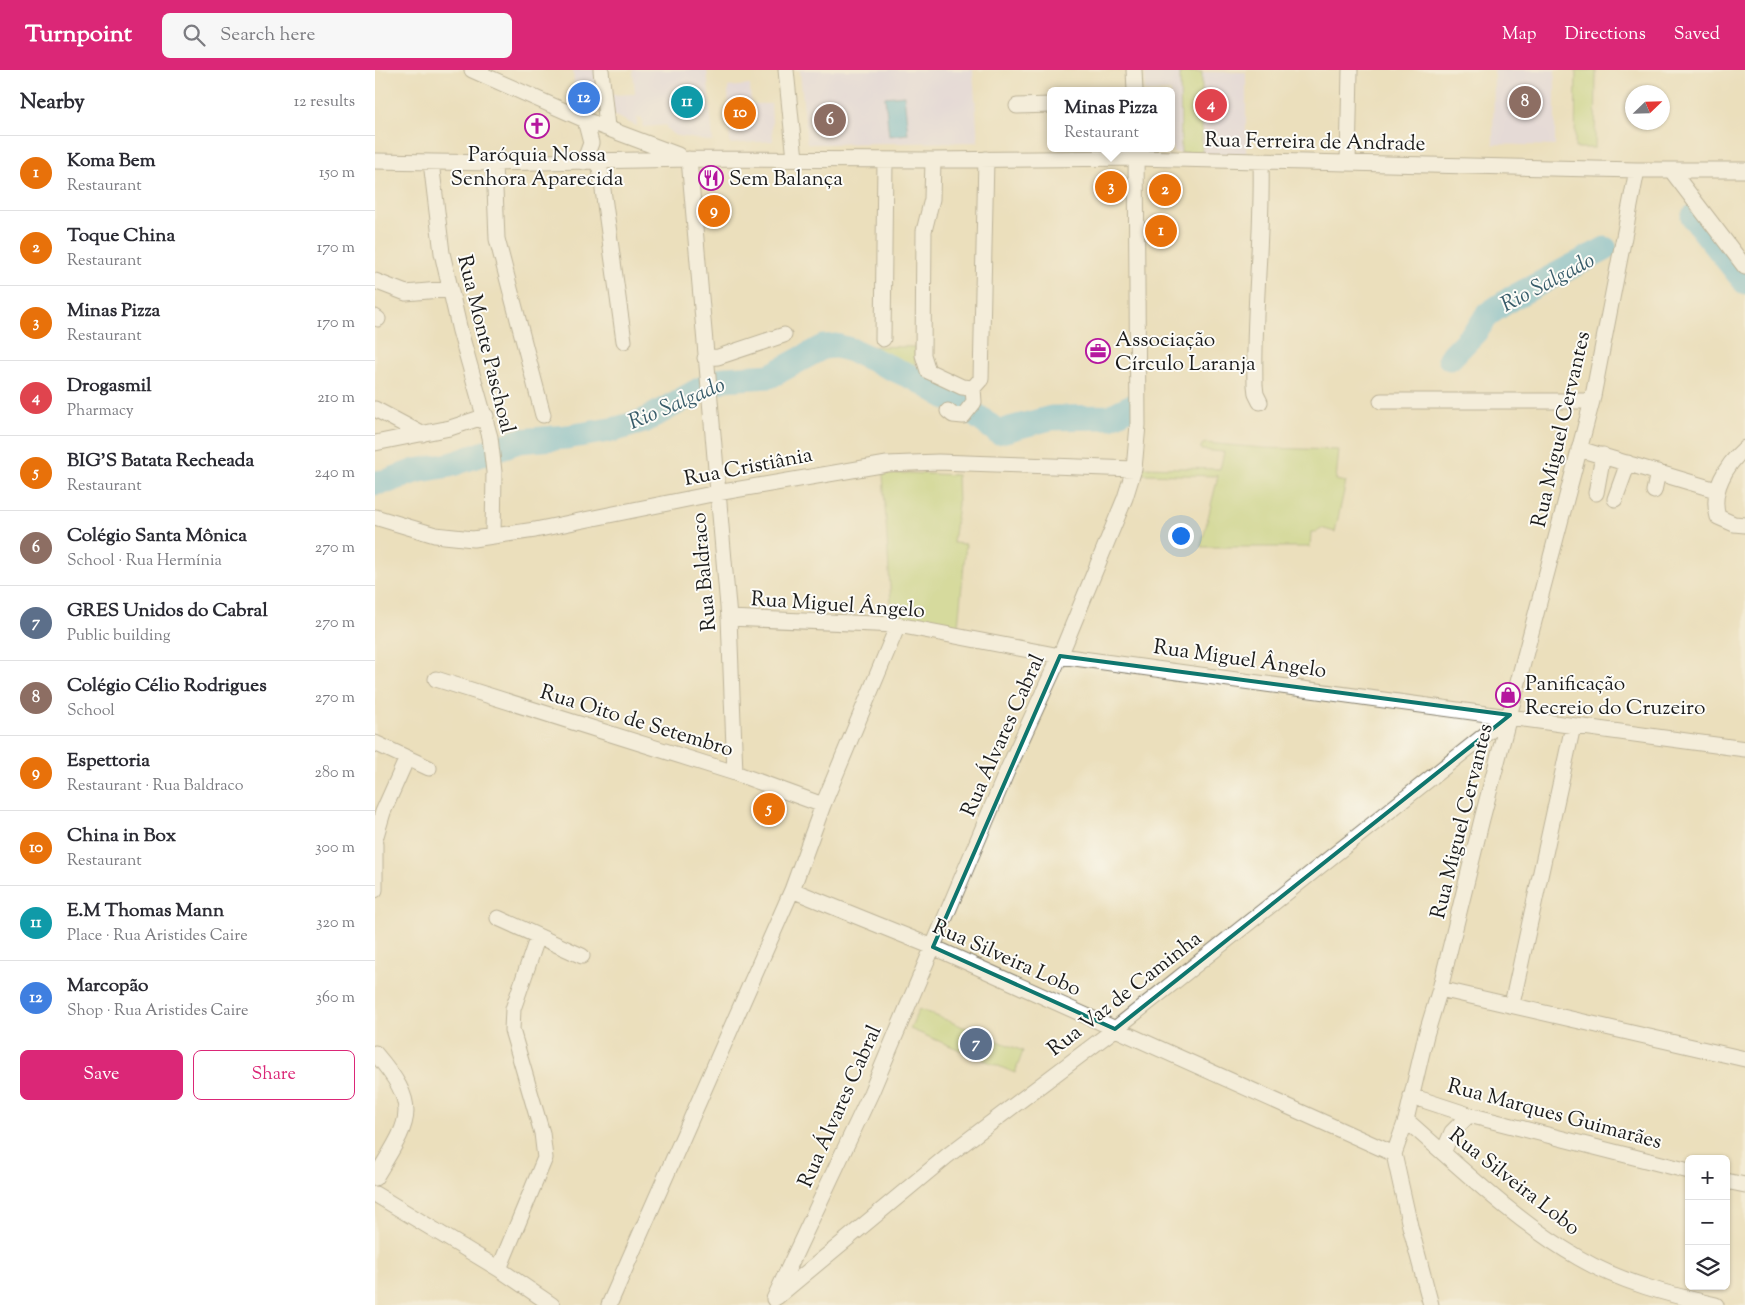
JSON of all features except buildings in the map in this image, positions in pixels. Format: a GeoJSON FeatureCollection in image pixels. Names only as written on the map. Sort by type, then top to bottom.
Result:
{"type":"FeatureCollection","features":[{"type":"Feature","properties":{"kind":"street"},"geometry":{"type":"LineString","coordinates":[[472,70],[585,120],[689,159]]}},
{"type":"Feature","properties":{"kind":"street"},"geometry":{"type":"LineString","coordinates":[[601,70],[607,127]]}},
{"type":"Feature","properties":{"kind":"street"},"geometry":{"type":"LineString","coordinates":[[786,70],[795,159]]}},
{"type":"Feature","properties":{"kind":"street"},"geometry":{"type":"LineString","coordinates":[[1134,70],[1135,87]]}},
{"type":"Feature","properties":{"kind":"street"},"geometry":{"type":"LineString","coordinates":[[1348,163],[1350,70]]}},
{"type":"Feature","properties":{"kind":"street"},"geometry":{"type":"LineString","coordinates":[[1017,106],[1047,106]]}},
{"type":"Feature","properties":{"kind":"street"},"geometry":{"type":"LineString","coordinates":[[585,120],[591,143],[591,162],[624,341]]}},
{"type":"Feature","properties":{"kind":"street","name":"Rua Ferreira de Andrade"},"geometry":{"type":"LineString","coordinates":[[375,161],[494,163],[689,159],[933,160],[1136,153],[1261,161],[1637,170],[1745,170]]}},
{"type":"Feature","properties":{"kind":"street","name":"Rua Álvares Cabral"},"geometry":{"type":"LineString","coordinates":[[770,1302],[848,1143],[1007,771],[1060,656],[1125,498],[1134,469],[1138,425],[1136,153]]}},
{"type":"Feature","properties":{"kind":"street","name":"Rua Baldraco"},"geometry":{"type":"LineString","coordinates":[[689,159],[729,618],[735,773]]}},
{"type":"Feature","properties":{"kind":"street"},"geometry":{"type":"LineString","coordinates":[[948,411],[961,417],[965,414],[981,379],[986,159]]}},
{"type":"Feature","properties":{"kind":"street"},"geometry":{"type":"LineString","coordinates":[[883,339],[885,160]]}},
{"type":"Feature","properties":{"kind":"street"},"geometry":{"type":"LineString","coordinates":[[933,160],[932,199],[923,231],[923,355],[928,371],[962,387],[974,395]]}},
{"type":"Feature","properties":{"kind":"street"},"geometry":{"type":"LineString","coordinates":[[1260,402],[1255,385],[1254,327],[1262,187],[1261,161]]}},
{"type":"Feature","properties":{"kind":"street","name":"Rua Monte Paschoal"},"geometry":{"type":"LineString","coordinates":[[431,162],[442,253],[490,437],[493,472],[493,536]]}},
{"type":"Feature","properties":{"kind":"street"},"geometry":{"type":"LineString","coordinates":[[494,163],[497,239],[543,416]]}},
{"type":"Feature","properties":{"kind":"street","name":"Rua Miguel Cervantes"},"geometry":{"type":"LineString","coordinates":[[1394,1154],[1406,1120],[1425,1035],[1440,989],[1592,401],[1637,170]]}},
{"type":"Feature","properties":{"kind":"street"},"geometry":{"type":"LineString","coordinates":[[1671,170],[1745,267]]}},
{"type":"Feature","properties":{"kind":"street"},"geometry":{"type":"LineString","coordinates":[[375,281],[406,293],[450,289]]}},
{"type":"Feature","properties":{"kind":"street"},"geometry":{"type":"LineString","coordinates":[[706,361],[784,335]]}},
{"type":"Feature","properties":{"kind":"street"},"geometry":{"type":"LineString","coordinates":[[1381,401],[1592,401]]}},
{"type":"Feature","properties":{"kind":"street"},"geometry":{"type":"LineString","coordinates":[[375,409],[421,434]]}},
{"type":"Feature","properties":{"kind":"street"},"geometry":{"type":"LineString","coordinates":[[375,442],[450,428],[485,416]]}},
{"type":"Feature","properties":{"kind":"street"},"geometry":{"type":"LineString","coordinates":[[1745,448],[1733,459],[1716,490],[1718,517],[1734,524],[1745,525]]}},
{"type":"Feature","properties":{"kind":"street"},"geometry":{"type":"LineString","coordinates":[[1579,449],[1716,490]]}},
{"type":"Feature","properties":{"kind":"street"},"geometry":{"type":"LineString","coordinates":[[1596,493],[1603,456]]}},
{"type":"Feature","properties":{"kind":"street","name":"Rua Cristiânia"},"geometry":{"type":"LineString","coordinates":[[375,517],[435,535],[453,538],[493,536],[860,467],[902,462],[1134,469]]}},
{"type":"Feature","properties":{"kind":"street"},"geometry":{"type":"LineString","coordinates":[[1615,499],[1629,463]]}},
{"type":"Feature","properties":{"kind":"street"},"geometry":{"type":"LineString","coordinates":[[1654,491],[1658,472]]}},
{"type":"Feature","properties":{"kind":"street","name":"Rua Miguel Ângelo"},"geometry":{"type":"LineString","coordinates":[[729,618],[898,625],[1060,656],[1510,715],[1573,726],[1745,749]]}},
{"type":"Feature","properties":{"kind":"street"},"geometry":{"type":"LineString","coordinates":[[609,1305],[792,890],[823,804],[898,625]]}},
{"type":"Feature","properties":{"kind":"street","name":"Rua Oito de Setembro"},"geometry":{"type":"LineString","coordinates":[[436,679],[735,773],[823,804]]}},
{"type":"Feature","properties":{"kind":"street","name":"Rua Vaz de Caminha"},"geometry":{"type":"LineString","coordinates":[[770,1302],[947,1156],[1115,1029],[1510,715]]}},
{"type":"Feature","properties":{"kind":"street"},"geometry":{"type":"LineString","coordinates":[[1513,1004],[1573,726]]}},
{"type":"Feature","properties":{"kind":"street"},"geometry":{"type":"LineString","coordinates":[[375,743],[429,768]]}},
{"type":"Feature","properties":{"kind":"street"},"geometry":{"type":"LineString","coordinates":[[375,839],[383,812],[407,758]]}},
{"type":"Feature","properties":{"kind":"street"},"geometry":{"type":"LineString","coordinates":[[375,844],[375,890]]}},
{"type":"Feature","properties":{"kind":"street","name":"Rua Silveira Lobo"},"geometry":{"type":"LineString","coordinates":[[792,890],[933,947],[1394,1154]]}},
{"type":"Feature","properties":{"kind":"street"},"geometry":{"type":"LineString","coordinates":[[498,918],[582,956]]}},
{"type":"Feature","properties":{"kind":"street"},"geometry":{"type":"LineString","coordinates":[[499,1269],[545,1158],[542,1133],[512,1030],[513,1009],[538,936]]}},
{"type":"Feature","properties":{"kind":"street"},"geometry":{"type":"LineString","coordinates":[[1440,989],[1513,1004],[1745,1059]]}},
{"type":"Feature","properties":{"kind":"street"},"geometry":{"type":"LineString","coordinates":[[375,1053],[400,1086],[406,1100],[407,1116],[403,1132],[375,1178]]}},
{"type":"Feature","properties":{"kind":"street","name":"Rua Marques Guimarães"},"geometry":{"type":"LineString","coordinates":[[1411,1096],[1469,1115],[1685,1170]]}},
{"type":"Feature","properties":{"kind":"street"},"geometry":{"type":"LineString","coordinates":[[1443,1153],[1452,1132],[1469,1115]]}},
{"type":"Feature","properties":{"kind":"street","name":"Rua Silveira Lobo"},"geometry":{"type":"LineString","coordinates":[[1406,1120],[1541,1235],[1580,1259],[1648,1287],[1716,1305]]}},
{"type":"Feature","properties":{"kind":"street"},"geometry":{"type":"LineString","coordinates":[[1394,1154],[1410,1226],[1431,1305]]}},
{"type":"Feature","properties":{"kind":"street"},"geometry":{"type":"LineString","coordinates":[[1730,1182],[1745,1185]]}},
{"type":"Feature","properties":{"kind":"street"},"geometry":{"type":"LineString","coordinates":[[375,1194],[499,1269],[552,1305]]}},
{"type":"Feature","properties":{"kind":"highlighted area"},"geometry":{"type":"Polygon","coordinates":[[[1060,656],[1510,715],[1115,1029],[933,947],[1060,656]]]}},
{"type":"Feature","properties":{"kind":"shaded area"},"geometry":{"type":"Polygon","coordinates":[[[573,70],[597,70],[603,111],[575,99],[573,70]]]}},
{"type":"Feature","properties":{"kind":"shaded area"},"geometry":{"type":"Polygon","coordinates":[[[633,70],[707,70],[713,142],[674,135],[667,129],[666,125],[643,127],[642,118],[637,118],[637,126],[613,115],[611,95],[635,94],[633,70]]]}},
{"type":"Feature","properties":{"kind":"shaded area"},"geometry":{"type":"Polygon","coordinates":[[[800,70],[973,70],[978,142],[807,144],[800,70]]]}},
{"type":"Feature","properties":{"kind":"shaded area"},"geometry":{"type":"Polygon","coordinates":[[[1494,70],[1555,70],[1555,146],[1493,144],[1494,70]]]}},
{"type":"Feature","properties":{"kind":"shaded area"},"geometry":{"type":"Polygon","coordinates":[[[1145,72],[1180,72],[1181,153],[1173,152],[1175,152],[1175,87],[1145,87],[1145,72]]]}},
{"type":"Feature","properties":{"kind":"shaded area"},"geometry":{"type":"Polygon","coordinates":[[[1202,72],[1246,72],[1246,155],[1202,155],[1202,72]]]}},
{"type":"Feature","properties":{"kind":"shaded area"},"geometry":{"type":"Polygon","coordinates":[[[750,85],[751,104],[771,104],[773,141],[730,144],[728,87],[750,85]]]}},
{"type":"Feature","properties":{"kind":"green space"},"geometry":{"type":"Polygon","coordinates":[[[1576,70],[1596,70],[1595,148],[1575,148],[1576,70]]]}},
{"type":"Feature","properties":{"kind":"green space"},"geometry":{"type":"Polygon","coordinates":[[[1180,72],[1202,72],[1202,152],[1181,153],[1180,72]]]}},
{"type":"Feature","properties":{"kind":"green space"},"geometry":{"type":"Polygon","coordinates":[[[812,339],[852,342],[852,346],[915,347],[915,385],[902,378],[873,371],[872,366],[831,350],[814,356],[815,361],[790,371],[776,380],[775,378],[737,382],[737,385],[720,387],[720,379],[758,372],[760,375],[773,372],[773,368],[812,348],[812,339]]]}},
{"type":"Feature","properties":{"kind":"green space"},"geometry":{"type":"Polygon","coordinates":[[[1205,443],[1263,448],[1339,450],[1336,480],[1346,482],[1335,532],[1321,528],[1317,532],[1311,532],[1310,547],[1201,547],[1218,476],[1142,474],[1143,467],[1220,469],[1224,452],[1201,450],[1201,446],[1205,443]]]}},
{"type":"Feature","properties":{"kind":"green space"},"geometry":{"type":"Polygon","coordinates":[[[883,474],[957,475],[958,504],[953,543],[966,544],[958,626],[892,619],[883,474]]]}},
{"type":"Feature","properties":{"kind":"green space"},"geometry":{"type":"Polygon","coordinates":[[[919,1009],[1023,1051],[1015,1073],[910,1029],[919,1009]]]}},
{"type":"Feature","properties":{"kind":"water"},"geometry":{"type":"Polygon","coordinates":[[[904,95],[908,134],[889,136],[885,97],[904,95]]]}},
{"type":"Feature","properties":{"kind":"waterway","name":"Rio Salgado"},"geometry":{"type":"LineString","coordinates":[[1693,217],[1745,282]]}},
{"type":"Feature","properties":{"kind":"waterway","name":"Rio Salgado"},"geometry":{"type":"LineString","coordinates":[[1450,358],[1477,330],[1488,314],[1512,298],[1605,249]]}},
{"type":"Feature","properties":{"kind":"waterway","name":"Rio Salgado"},"geometry":{"type":"LineString","coordinates":[[375,483],[388,481],[415,471],[450,465],[519,441],[567,437],[616,429],[644,421],[701,389],[724,379],[770,376],[823,347],[836,346],[851,350],[914,378],[969,410],[998,432],[1051,418],[1110,417],[1130,407]]}},
{"type":"Feature","properties":{"kind":"place","name":"Marcopão"},"geometry":{"type":"Point","coordinates":[584,98]}},
{"type":"Feature","properties":{"kind":"place","name":"E.M Thomas Mann"},"geometry":{"type":"Point","coordinates":[687,102]}},
{"type":"Feature","properties":{"kind":"place","name":"Colégio Célio Rodrigues"},"geometry":{"type":"Point","coordinates":[1525,102]}},
{"type":"Feature","properties":{"kind":"place","name":"Drogasmil"},"geometry":{"type":"Point","coordinates":[1211,105]}},
{"type":"Feature","properties":{"kind":"place","name":"China in Box"},"geometry":{"type":"Point","coordinates":[740,113]}},
{"type":"Feature","properties":{"kind":"place","name":"Colégio Santa Mônica"},"geometry":{"type":"Point","coordinates":[830,120]}},
{"type":"Feature","properties":{"kind":"place","name":"Paróquia Nossa Senhora Aparecida"},"geometry":{"type":"Point","coordinates":[537,126]}},
{"type":"Feature","properties":{"kind":"place","name":"Sem Balança"},"geometry":{"type":"Point","coordinates":[711,178]}},
{"type":"Feature","properties":{"kind":"place","name":"Minas Pizza"},"geometry":{"type":"Point","coordinates":[1111,187]}},
{"type":"Feature","properties":{"kind":"place","name":"Toque China"},"geometry":{"type":"Point","coordinates":[1165,190]}},
{"type":"Feature","properties":{"kind":"place","name":"Espettoria"},"geometry":{"type":"Point","coordinates":[714,211]}},
{"type":"Feature","properties":{"kind":"place","name":"Koma Bem"},"geometry":{"type":"Point","coordinates":[1161,231]}},
{"type":"Feature","properties":{"kind":"place","name":"Associação Círculo Laranja"},"geometry":{"type":"Point","coordinates":[1098,351]}},
{"type":"Feature","properties":{"kind":"place","name":"Panificação Recreio do Cruzeiro"},"geometry":{"type":"Point","coordinates":[1508,695]}},
{"type":"Feature","properties":{"kind":"place","name":"BIG'S Batata Recheada"},"geometry":{"type":"Point","coordinates":[769,809]}},
{"type":"Feature","properties":{"kind":"place","name":"GRES Unidos do Cabral"},"geometry":{"type":"Point","coordinates":[976,1044]}}]}
